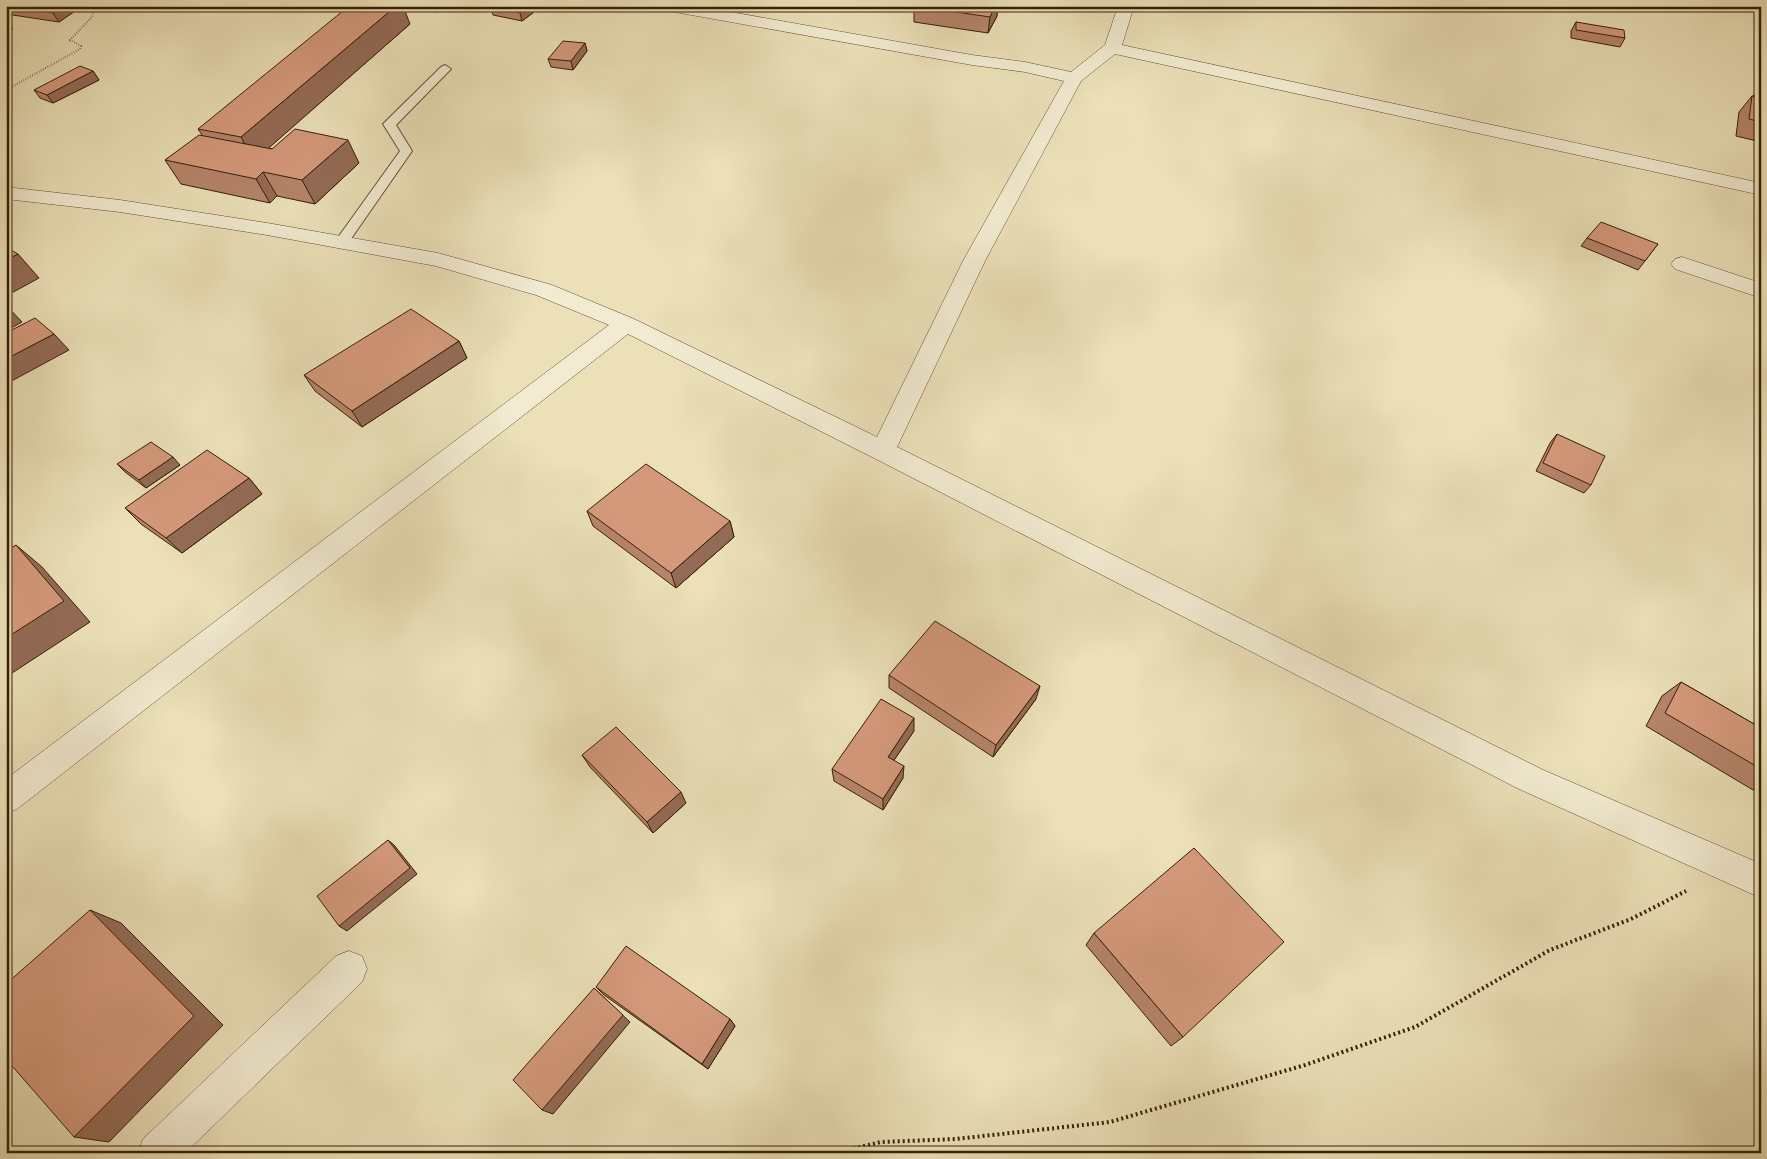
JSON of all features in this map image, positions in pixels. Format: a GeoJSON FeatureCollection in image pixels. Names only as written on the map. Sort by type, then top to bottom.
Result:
{"type":"FeatureCollection","features":[{"type":"Feature","properties":{"kind":"street"},"geometry":{"type":"LineString","coordinates":[[670,6],[944,55],[1025,67],[1074,78]]}},
{"type":"Feature","properties":{"kind":"street"},"geometry":{"type":"LineString","coordinates":[[883,451],[974,261],[1074,78],[1112,48],[1119,32],[1126,6]]}},
{"type":"Feature","properties":{"kind":"street"},"geometry":{"type":"LineString","coordinates":[[1112,48],[1761,189]]}},
{"type":"Feature","properties":{"kind":"street"},"geometry":{"type":"LineString","coordinates":[[6,193],[120,206],[438,260],[544,290],[626,324],[883,451],[1521,774],[1761,881]]}},
{"type":"Feature","properties":{"kind":"street"},"geometry":{"type":"LineString","coordinates":[[1682,264],[1761,291]]}},
{"type":"Feature","properties":{"kind":"street"},"geometry":{"type":"LineString","coordinates":[[6,798],[626,324]]}},
{"type":"Feature","properties":{"kind":"street"},"geometry":{"type":"LineString","coordinates":[[157,1153],[349,969]]}},
{"type":"Feature","properties":{"kind":"lane"},"geometry":{"type":"LineString","coordinates":[[342,243],[406,151],[389,124],[445,69]]}},
{"type":"Feature","properties":{"kind":"path"},"geometry":{"type":"LineString","coordinates":[[6,90],[80,49],[81,46],[70,40],[74,33],[91,20],[97,6]]}},
{"type":"Feature","properties":{"kind":"path"},"geometry":{"type":"LineString","coordinates":[[834,1153],[881,1142],[956,1139],[1110,1122],[1305,1065],[1415,1027],[1550,950],[1631,919],[1729,868]]}},
{"type":"Feature","properties":{"kind":"building"},"geometry":{"type":"Polygon","coordinates":[[[6,6],[64,6],[53,13],[6,6]]]}},
{"type":"Feature","properties":{"kind":"building"},"geometry":{"type":"Polygon","coordinates":[[[349,6],[396,6],[241,137],[198,129],[349,6]]]}},
{"type":"Feature","properties":{"kind":"building"},"geometry":{"type":"Polygon","coordinates":[[[492,6],[528,6],[520,13],[492,6]]]}},
{"type":"Feature","properties":{"kind":"building"},"geometry":{"type":"Polygon","coordinates":[[[915,6],[995,6],[990,17],[915,6]]]}},
{"type":"Feature","properties":{"kind":"building"},"geometry":{"type":"Polygon","coordinates":[[[1576,22],[1624,30],[1625,38],[1576,30],[1576,22]]]}},
{"type":"Feature","properties":{"kind":"building"},"geometry":{"type":"Polygon","coordinates":[[[563,41],[585,43],[571,61],[548,59],[563,41]]]}},
{"type":"Feature","properties":{"kind":"building"},"geometry":{"type":"Polygon","coordinates":[[[80,66],[93,71],[47,95],[34,90],[80,66]]]}},
{"type":"Feature","properties":{"kind":"building"},"geometry":{"type":"Polygon","coordinates":[[[1752,96],[1761,98],[1761,122],[1749,119],[1752,96]]]}},
{"type":"Feature","properties":{"kind":"building"},"geometry":{"type":"Polygon","coordinates":[[[295,129],[348,140],[302,180],[263,172],[256,179],[165,160],[199,135],[272,149],[295,129]]]}},
{"type":"Feature","properties":{"kind":"building"},"geometry":{"type":"Polygon","coordinates":[[[1601,222],[1658,244],[1645,261],[1587,238],[1601,222]]]}},
{"type":"Feature","properties":{"kind":"building"},"geometry":{"type":"Polygon","coordinates":[[[6,247],[18,254],[6,260],[6,247]]]}},
{"type":"Feature","properties":{"kind":"building"},"geometry":{"type":"Polygon","coordinates":[[[411,309],[459,341],[352,411],[304,375],[411,309]]]}},
{"type":"Feature","properties":{"kind":"building"},"geometry":{"type":"Polygon","coordinates":[[[35,318],[54,334],[6,359],[6,333],[35,318]]]}},
{"type":"Feature","properties":{"kind":"building"},"geometry":{"type":"Polygon","coordinates":[[[1557,434],[1605,456],[1591,485],[1543,463],[1557,434]]]}},
{"type":"Feature","properties":{"kind":"building"},"geometry":{"type":"Polygon","coordinates":[[[151,442],[173,457],[139,480],[117,464],[151,442]]]}},
{"type":"Feature","properties":{"kind":"building"},"geometry":{"type":"Polygon","coordinates":[[[207,450],[249,478],[166,538],[125,508],[207,450]]]}},
{"type":"Feature","properties":{"kind":"building"},"geometry":{"type":"Polygon","coordinates":[[[646,464],[730,521],[671,573],[587,511],[646,464]]]}},
{"type":"Feature","properties":{"kind":"building"},"geometry":{"type":"Polygon","coordinates":[[[16,545],[64,601],[6,638],[6,551],[16,545]]]}},
{"type":"Feature","properties":{"kind":"building"},"geometry":{"type":"Polygon","coordinates":[[[935,621],[1040,686],[996,745],[889,675],[935,621]]]}},
{"type":"Feature","properties":{"kind":"building"},"geometry":{"type":"Polygon","coordinates":[[[1681,682],[1761,728],[1761,769],[1665,713],[1681,682]]]}},
{"type":"Feature","properties":{"kind":"building"},"geometry":{"type":"Polygon","coordinates":[[[881,699],[914,718],[888,757],[904,766],[883,799],[832,769],[881,699]]]}},
{"type":"Feature","properties":{"kind":"building"},"geometry":{"type":"Polygon","coordinates":[[[616,727],[681,792],[647,822],[582,755],[616,727]]]}},
{"type":"Feature","properties":{"kind":"building"},"geometry":{"type":"Polygon","coordinates":[[[388,840],[410,868],[339,926],[317,896],[388,840]]]}},
{"type":"Feature","properties":{"kind":"building"},"geometry":{"type":"Polygon","coordinates":[[[1194,848],[1284,942],[1183,1037],[1094,933],[1194,848]]]}},
{"type":"Feature","properties":{"kind":"building"},"geometry":{"type":"Polygon","coordinates":[[[90,910],[194,1016],[74,1137],[6,1059],[6,984],[90,910]]]}},
{"type":"Feature","properties":{"kind":"building"},"geometry":{"type":"Polygon","coordinates":[[[626,946],[730,1019],[702,1064],[596,987],[626,946]]]}},
{"type":"Feature","properties":{"kind":"building"},"geometry":{"type":"Polygon","coordinates":[[[594,988],[623,1015],[542,1110],[513,1080],[594,988]]]}}]}
